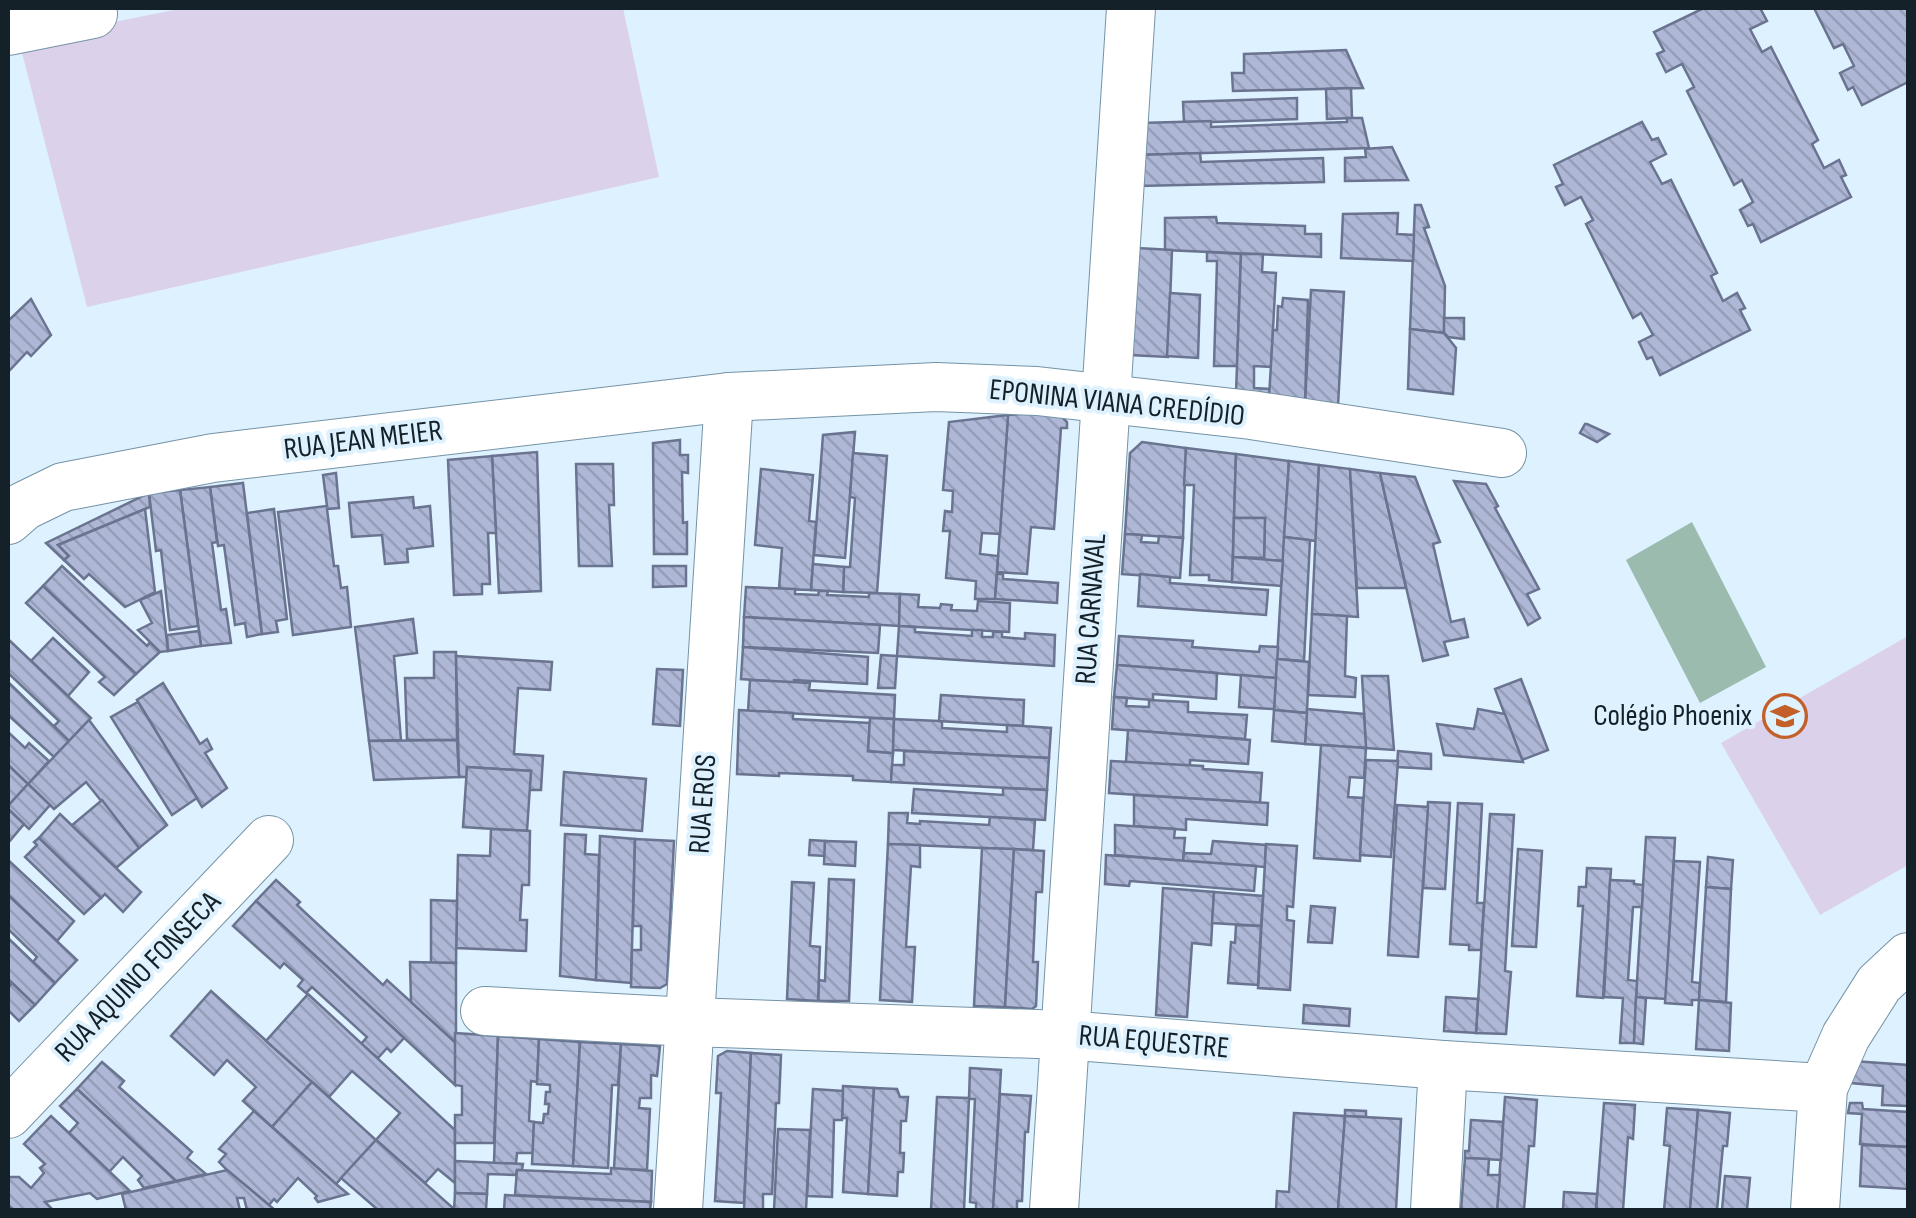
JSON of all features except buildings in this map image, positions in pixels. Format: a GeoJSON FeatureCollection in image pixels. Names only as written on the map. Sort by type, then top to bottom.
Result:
{"type":"FeatureCollection","features":[{"type":"Feature","properties":{"kind":"street","name":"RUA CARNAVAL"},"geometry":{"type":"LineString","coordinates":[[1054,1210],[1131,8]]}},
{"type":"Feature","properties":{"kind":"street"},"geometry":{"type":"LineString","coordinates":[[8,31],[93,14]]}},
{"type":"Feature","properties":{"kind":"street","name":"EPONINA VIANA CREDÍDIO"},"geometry":{"type":"LineString","coordinates":[[729,397],[936,388],[1037,391],[1251,415],[1502,452]]}},
{"type":"Feature","properties":{"kind":"street","name":"RUA JEAN MEIER"},"geometry":{"type":"LineString","coordinates":[[8,520],[24,506],[63,487],[213,458],[729,397]]}},
{"type":"Feature","properties":{"kind":"street","name":"RUA EROS"},"geometry":{"type":"LineString","coordinates":[[678,1210],[729,397]]}},
{"type":"Feature","properties":{"kind":"street","name":"RUA AQUINO FONSECA"},"geometry":{"type":"LineString","coordinates":[[8,1114],[269,840]]}},
{"type":"Feature","properties":{"kind":"street"},"geometry":{"type":"LineString","coordinates":[[1814,1210],[1823,1088],[1846,1036],[1879,984],[1908,957]]}},
{"type":"Feature","properties":{"kind":"street","name":"RUA EQUESTRE"},"geometry":{"type":"LineString","coordinates":[[485,1010],[690,1022],[1064,1035],[1443,1065],[1823,1088]]}},
{"type":"Feature","properties":{"kind":"street"},"geometry":{"type":"LineString","coordinates":[[1435,1210],[1443,1065]]}},
{"type":"Feature","properties":{"kind":"shaded area"},"geometry":{"type":"Polygon","coordinates":[[[184,8],[623,8],[659,177],[87,307],[19,41],[184,8]]]}},
{"type":"Feature","properties":{"kind":"shaded area"},"geometry":{"type":"Polygon","coordinates":[[[1692,522],[1766,667],[1700,703],[1626,560],[1692,522]]]}},
{"type":"Feature","properties":{"kind":"shaded area"},"geometry":{"type":"Polygon","coordinates":[[[1908,636],[1908,865],[1820,915],[1721,743],[1908,636]]]}},
{"type":"Feature","properties":{"kind":"place","name":"Colégio Phoenix"},"geometry":{"type":"Point","coordinates":[1785,716]}}]}
